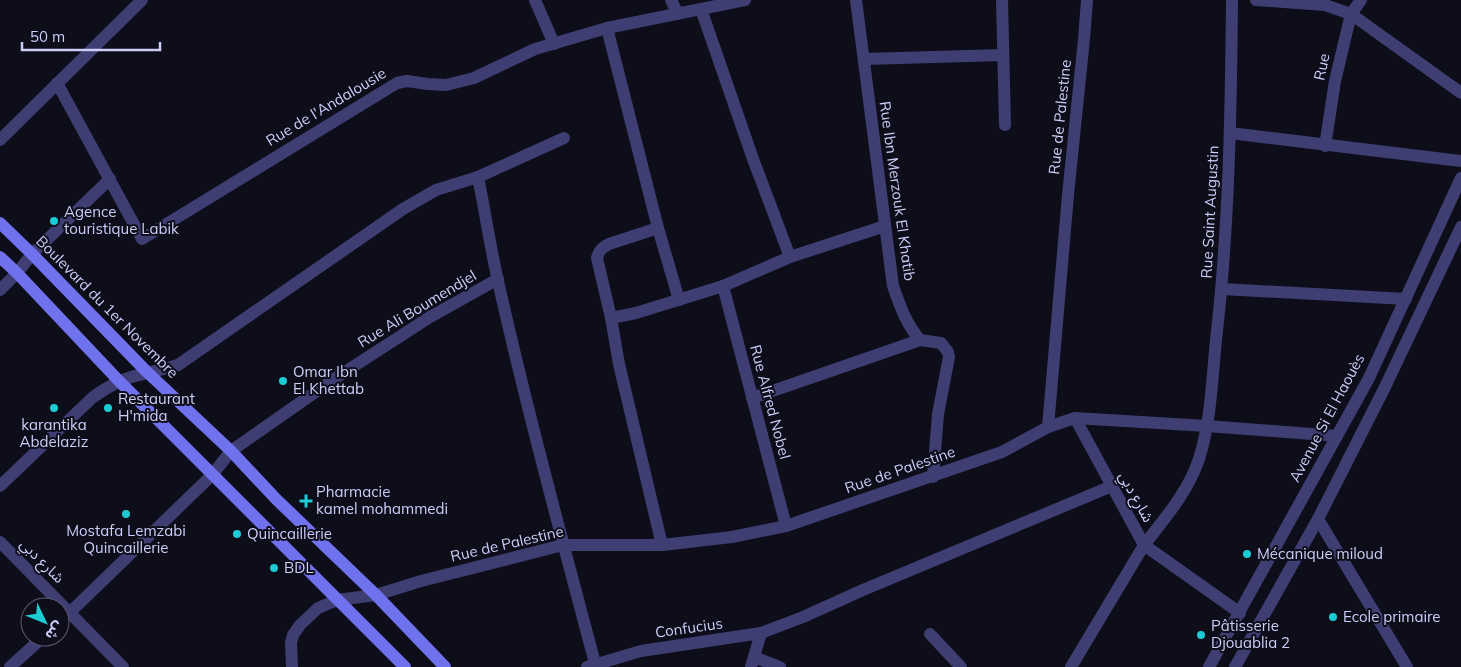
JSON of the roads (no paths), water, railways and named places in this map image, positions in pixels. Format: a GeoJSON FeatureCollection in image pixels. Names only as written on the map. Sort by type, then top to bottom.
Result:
{"type":"FeatureCollection","features":[{"type":"Feature","properties":{"kind":"main road","name":"Boulevard du 1er Novembre"},"geometry":{"type":"LineString","coordinates":[[0,223],[147,372],[231,451],[276,499],[376,595],[445,667]]}},
{"type":"Feature","properties":{"kind":"main road"},"geometry":{"type":"LineString","coordinates":[[0,257],[119,381],[405,667]]}},
{"type":"Feature","properties":{"kind":"street"},"geometry":{"type":"LineString","coordinates":[[0,140],[142,0]]}},
{"type":"Feature","properties":{"kind":"street"},"geometry":{"type":"LineString","coordinates":[[535,0],[554,44]]}},
{"type":"Feature","properties":{"kind":"street"},"geometry":{"type":"LineString","coordinates":[[671,0],[678,14]]}},
{"type":"Feature","properties":{"kind":"street","name":"Rue de l'Andalousie"},"geometry":{"type":"LineString","coordinates":[[110,179],[142,238],[396,82],[407,80],[446,85],[474,78],[535,49],[607,28],[745,0]]}},
{"type":"Feature","properties":{"kind":"street","name":"Rue Ibn Merzouk El Khatib"},"geometry":{"type":"LineString","coordinates":[[856,0],[893,286],[904,316],[912,331],[920,340]]}},
{"type":"Feature","properties":{"kind":"street"},"geometry":{"type":"LineString","coordinates":[[1002,0],[1005,126]]}},
{"type":"Feature","properties":{"kind":"street","name":"Rue de Palestine"},"geometry":{"type":"LineString","coordinates":[[336,600],[376,595],[430,579],[563,545],[662,545],[732,537],[786,526],[1002,452],[1048,428],[1087,0]]}},
{"type":"Feature","properties":{"kind":"street","name":"Rue Saint Augustin"},"geometry":{"type":"LineString","coordinates":[[1144,545],[1188,484],[1198,459],[1207,426],[1222,289],[1230,133],[1232,0]]}},
{"type":"Feature","properties":{"kind":"street"},"geometry":{"type":"LineString","coordinates":[[1256,0],[1325,6],[1351,14],[1461,93]]}},
{"type":"Feature","properties":{"kind":"street","name":"Rue"},"geometry":{"type":"LineString","coordinates":[[1324,146],[1335,81],[1351,14],[1361,0]]}},
{"type":"Feature","properties":{"kind":"street"},"geometry":{"type":"LineString","coordinates":[[701,9],[753,159],[790,257]]}},
{"type":"Feature","properties":{"kind":"street"},"geometry":{"type":"LineString","coordinates":[[607,28],[658,228],[679,300]]}},
{"type":"Feature","properties":{"kind":"street"},"geometry":{"type":"LineString","coordinates":[[864,59],[1004,55]]}},
{"type":"Feature","properties":{"kind":"street"},"geometry":{"type":"LineString","coordinates":[[0,290],[32,254],[110,179],[57,83]]}},
{"type":"Feature","properties":{"kind":"street"},"geometry":{"type":"LineString","coordinates":[[1230,133],[1324,146],[1461,161]]}},
{"type":"Feature","properties":{"kind":"street"},"geometry":{"type":"LineString","coordinates":[[0,486],[92,398],[108,386],[147,372],[165,370],[178,365],[403,209],[436,190],[478,177],[564,138]]}},
{"type":"Feature","properties":{"kind":"street"},"geometry":{"type":"LineString","coordinates":[[478,177],[498,279],[593,666]]}},
{"type":"Feature","properties":{"kind":"street","name":"Avenue Si El Haouès"},"geometry":{"type":"LineString","coordinates":[[1209,667],[1369,378],[1461,178]]}},
{"type":"Feature","properties":{"kind":"street"},"geometry":{"type":"LineString","coordinates":[[611,318],[636,313],[723,286],[790,257],[885,226]]}},
{"type":"Feature","properties":{"kind":"street"},"geometry":{"type":"LineString","coordinates":[[1234,667],[1318,519],[1385,387],[1461,227]]}},
{"type":"Feature","properties":{"kind":"street"},"geometry":{"type":"LineString","coordinates":[[658,228],[609,244],[602,248],[597,258],[611,318],[619,364],[662,545]]}},
{"type":"Feature","properties":{"kind":"street","name":"Rue Ali Boumendjel"},"geometry":{"type":"LineString","coordinates":[[70,613],[212,475],[231,451],[334,379],[422,322],[498,279]]}},
{"type":"Feature","properties":{"kind":"street","name":"Rue Alfred Nobel"},"geometry":{"type":"LineString","coordinates":[[723,286],[786,526]]}},
{"type":"Feature","properties":{"kind":"street"},"geometry":{"type":"LineString","coordinates":[[1222,289],[1406,299]]}},
{"type":"Feature","properties":{"kind":"street"},"geometry":{"type":"LineString","coordinates":[[752,398],[920,340],[941,343],[948,352],[949,357],[938,414],[933,477]]}},
{"type":"Feature","properties":{"kind":"street"},"geometry":{"type":"LineString","coordinates":[[1369,378],[1385,387]]}},
{"type":"Feature","properties":{"kind":"street"},"geometry":{"type":"LineString","coordinates":[[1048,428],[1076,418],[1337,436]]}},
{"type":"Feature","properties":{"kind":"street","name":"شارع دبي"},"geometry":{"type":"LineString","coordinates":[[1070,667],[1144,545],[1076,418]]}},
{"type":"Feature","properties":{"kind":"street","name":"Confucius"},"geometry":{"type":"LineString","coordinates":[[593,666],[641,651],[761,633],[1112,486]]}},
{"type":"Feature","properties":{"kind":"street"},"geometry":{"type":"LineString","coordinates":[[1318,519],[1407,667]]}},
{"type":"Feature","properties":{"kind":"street","name":"شارع دبي"},"geometry":{"type":"LineString","coordinates":[[0,542],[54,597]]}},
{"type":"Feature","properties":{"kind":"street"},"geometry":{"type":"LineString","coordinates":[[1144,545],[1240,613]]}},
{"type":"Feature","properties":{"kind":"street"},"geometry":{"type":"LineString","coordinates":[[292,667],[291,643],[293,635],[300,625],[318,608],[336,600]]}},
{"type":"Feature","properties":{"kind":"street","name":"شارع دبي"},"geometry":{"type":"LineString","coordinates":[[70,613],[123,667]]}},
{"type":"Feature","properties":{"kind":"street"},"geometry":{"type":"LineString","coordinates":[[761,633],[752,662],[780,667]]}},
{"type":"Feature","properties":{"kind":"street"},"geometry":{"type":"LineString","coordinates":[[930,634],[961,667]]}},
{"type":"Feature","properties":{"kind":"street"},"geometry":{"type":"LineString","coordinates":[[10,667],[32,647]]}},
{"type":"Feature","properties":{"kind":"place","name":"Agence touristique Labik"},"geometry":{"type":"Point","coordinates":[54,221]}},
{"type":"Feature","properties":{"kind":"place","name":"Omar Ibn El Khettab"},"geometry":{"type":"Point","coordinates":[283,381]}},
{"type":"Feature","properties":{"kind":"place","name":"karantika Abdelaziz"},"geometry":{"type":"Point","coordinates":[54,408]}},
{"type":"Feature","properties":{"kind":"place","name":"Restaurant H'mida"},"geometry":{"type":"Point","coordinates":[108,408]}},
{"type":"Feature","properties":{"kind":"place","name":"Pharmacie kamel mohammedi"},"geometry":{"type":"Point","coordinates":[306,501]}},
{"type":"Feature","properties":{"kind":"place","name":"Mostafa Lemzabi Quincaillerie"},"geometry":{"type":"Point","coordinates":[126,514]}},
{"type":"Feature","properties":{"kind":"place","name":"Quincaillerie"},"geometry":{"type":"Point","coordinates":[237,534]}},
{"type":"Feature","properties":{"kind":"place","name":"Mécanique miloud"},"geometry":{"type":"Point","coordinates":[1247,554]}},
{"type":"Feature","properties":{"kind":"place","name":"BDL"},"geometry":{"type":"Point","coordinates":[274,568]}},
{"type":"Feature","properties":{"kind":"place","name":"Ecole primaire"},"geometry":{"type":"Point","coordinates":[1333,617]}},
{"type":"Feature","properties":{"kind":"place","name":"Pâtisserie Djouablia 2"},"geometry":{"type":"Point","coordinates":[1201,635]}}]}
